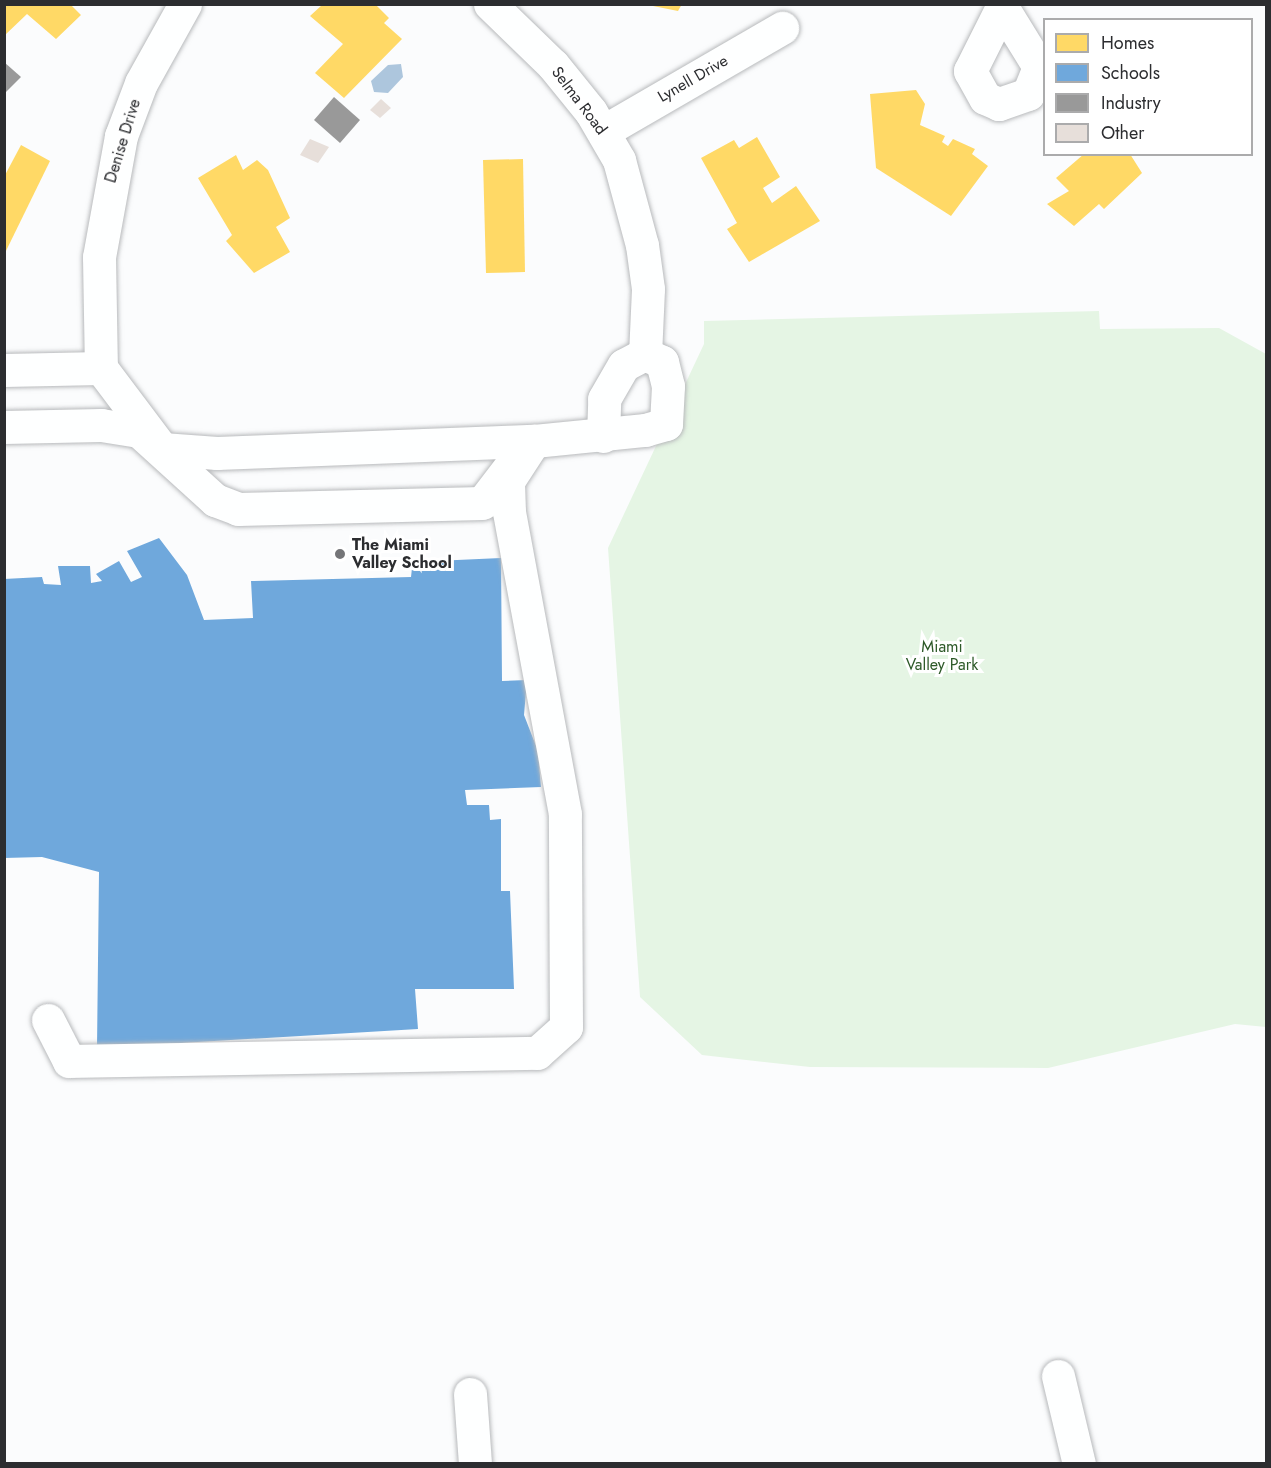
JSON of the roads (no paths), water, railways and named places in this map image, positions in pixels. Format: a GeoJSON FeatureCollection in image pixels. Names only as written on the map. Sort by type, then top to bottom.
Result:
{"type":"FeatureCollection","features":[{"type":"Feature","properties":{"kind":"street","name":"Denise Drive"},"geometry":{"type":"LineString","coordinates":[[101,368],[98,290],[107,194],[121,136],[141,83],[184,4]]}},
{"type":"Feature","properties":{"kind":"street","name":"Selma Road"},"geometry":{"type":"LineString","coordinates":[[490,4],[553,65],[604,131],[633,200],[648,289],[645,354]]}},
{"type":"Feature","properties":{"kind":"street","name":"Lynell Drive"},"geometry":{"type":"LineString","coordinates":[[604,131],[782,28]]}},
{"type":"Feature","properties":{"kind":"street"},"geometry":{"type":"LineString","coordinates":[[4,370],[101,368],[162,449],[217,453],[534,441],[603,436],[666,424],[668,386],[662,362],[645,354],[624,365],[604,399],[603,436]]}},
{"type":"Feature","properties":{"kind":"street"},"geometry":{"type":"LineString","coordinates":[[4,427],[101,424],[139,431],[162,449],[215,500],[238,509],[482,503],[534,441]]}},
{"type":"Feature","properties":{"kind":"street"},"geometry":{"type":"LineString","coordinates":[[48,1020],[69,1061],[537,1053],[560,1033],[566,1016],[565,814],[509,512],[508,482],[534,441]]}},
{"type":"Feature","properties":{"kind":"street"},"geometry":{"type":"LineString","coordinates":[[1058,1376],[1079,1464]]}},
{"type":"Feature","properties":{"kind":"street"},"geometry":{"type":"LineString","coordinates":[[470,1394],[475,1464]]}},
{"type":"Feature","properties":{"kind":"water"},"geometry":{"type":"Polygon","coordinates":[[[401,64],[403,77],[388,93],[374,92],[371,81],[388,65],[401,64]]]}},
{"type":"Feature","properties":{"kind":"place","name":"The Miami Valley School"},"geometry":{"type":"Point","coordinates":[340,554]}},
{"type":"Feature","properties":{"kind":"park label","name":"Miami Valley Park"},"geometry":{"type":"Point","coordinates":[942,656]}}]}
